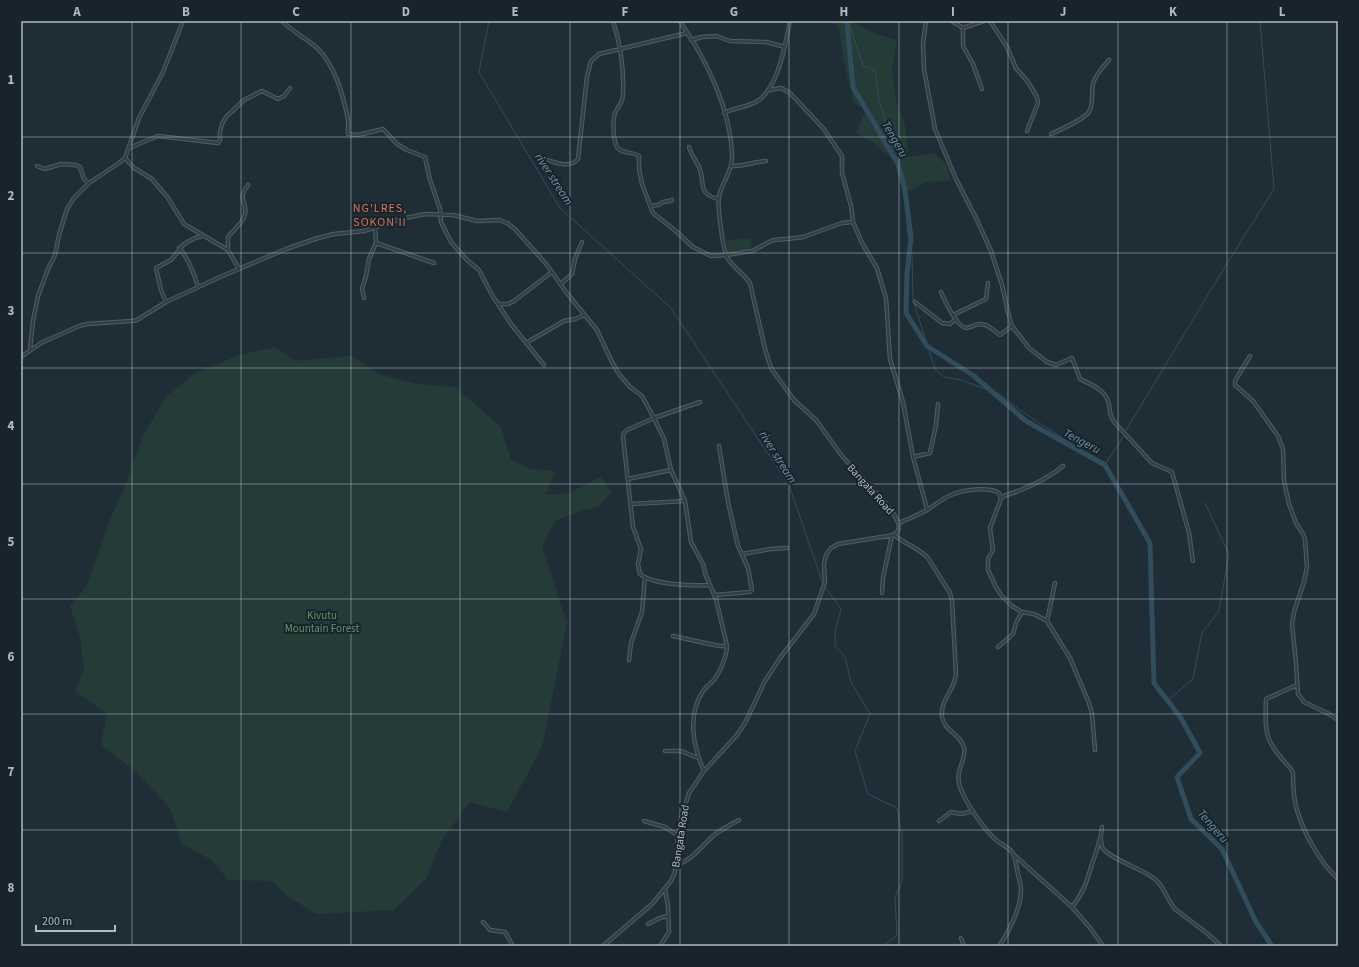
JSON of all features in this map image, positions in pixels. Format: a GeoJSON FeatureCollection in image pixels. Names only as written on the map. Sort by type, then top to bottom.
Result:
{"type":"FeatureCollection","features":[{"type":"Feature","properties":{"kind":"street"},"geometry":{"type":"LineString","coordinates":[[30,350],[33,321],[38,296],[55,255],[65,215],[71,201],[90,183],[125,158],[140,118],[163,72],[183,21]]}},
{"type":"Feature","properties":{"kind":"street"},"geometry":{"type":"LineString","coordinates":[[282,21],[316,48],[331,65],[341,92],[348,120],[348,134],[358,135],[383,130],[396,144],[425,157],[442,223],[452,244],[466,259],[480,270],[492,295],[511,324],[544,365]]}},
{"type":"Feature","properties":{"kind":"street"},"geometry":{"type":"LineString","coordinates":[[613,21],[619,49],[623,93],[622,101],[614,118],[615,138],[618,148],[622,151],[637,154],[639,156],[640,176],[655,216],[677,232],[693,247],[711,256],[757,250],[765,243],[773,240],[795,238],[815,233],[842,223],[853,222]]}},
{"type":"Feature","properties":{"kind":"street"},"geometry":{"type":"LineString","coordinates":[[680,21],[714,81],[724,113],[732,151],[732,166],[719,199],[719,211],[726,255]]}},
{"type":"Feature","properties":{"kind":"street"},"geometry":{"type":"LineString","coordinates":[[724,113],[752,103],[762,97],[768,90],[775,77],[790,21]]}},
{"type":"Feature","properties":{"kind":"street"},"geometry":{"type":"LineString","coordinates":[[926,21],[923,44],[924,69],[935,129],[956,178],[991,251],[1002,285],[1012,326],[1029,348],[1047,362],[1056,365],[1072,358],[1080,379],[1096,387],[1104,394],[1107,399],[1110,415],[1115,423],[1152,464],[1172,472],[1189,533],[1193,560]]}},
{"type":"Feature","properties":{"kind":"street"},"geometry":{"type":"LineString","coordinates":[[952,21],[963,28]]}},
{"type":"Feature","properties":{"kind":"street"},"geometry":{"type":"LineString","coordinates":[[963,28],[984,21]]}},
{"type":"Feature","properties":{"kind":"street"},"geometry":{"type":"LineString","coordinates":[[990,21],[1007,47],[1016,68],[1028,82],[1037,97],[1038,103],[1027,131]]}},
{"type":"Feature","properties":{"kind":"street"},"geometry":{"type":"LineString","coordinates":[[963,28],[963,46],[975,66],[982,89]]}},
{"type":"Feature","properties":{"kind":"street"},"geometry":{"type":"LineString","coordinates":[[541,158],[567,164],[576,161],[579,155],[589,65],[596,56],[687,33]]}},
{"type":"Feature","properties":{"kind":"street"},"geometry":{"type":"LineString","coordinates":[[691,40],[702,37],[716,36],[730,41],[766,42],[784,47]]}},
{"type":"Feature","properties":{"kind":"street"},"geometry":{"type":"LineString","coordinates":[[1051,134],[1080,119],[1088,112],[1092,104],[1093,82],[1098,73],[1109,60]]}},
{"type":"Feature","properties":{"kind":"street"},"geometry":{"type":"LineString","coordinates":[[129,149],[158,136],[218,143],[220,140],[220,132],[223,121],[244,100],[262,91],[278,99],[284,96],[290,88]]}},
{"type":"Feature","properties":{"kind":"street"},"geometry":{"type":"LineString","coordinates":[[768,90],[781,88],[790,92],[818,122],[838,148],[842,156],[842,173],[851,206],[853,222],[862,243],[877,268],[886,298],[890,359],[903,402],[913,457],[927,509]]}},
{"type":"Feature","properties":{"kind":"street"},"geometry":{"type":"LineString","coordinates":[[689,147],[699,167],[702,188],[709,197],[719,199]]}},
{"type":"Feature","properties":{"kind":"street"},"geometry":{"type":"LineString","coordinates":[[125,158],[134,168],[152,179],[170,201],[184,224],[228,250]]}},
{"type":"Feature","properties":{"kind":"street"},"geometry":{"type":"LineString","coordinates":[[732,166],[766,161]]}},
{"type":"Feature","properties":{"kind":"street"},"geometry":{"type":"LineString","coordinates":[[37,166],[45,169],[61,164],[76,165],[80,167],[84,179],[90,183]]}},
{"type":"Feature","properties":{"kind":"street"},"geometry":{"type":"LineString","coordinates":[[239,269],[228,250],[228,237],[237,227],[245,214],[242,194],[248,185]]}},
{"type":"Feature","properties":{"kind":"street"},"geometry":{"type":"LineString","coordinates":[[650,206],[672,200]]}},
{"type":"Feature","properties":{"kind":"street"},"geometry":{"type":"LineString","coordinates":[[21,357],[30,350],[57,335],[83,325],[111,324],[137,320],[166,302],[198,287],[286,249],[318,238],[334,234],[364,231],[411,216],[440,214],[458,216],[477,221],[492,220],[507,223],[515,229],[552,272],[600,334],[605,349],[619,374],[630,387],[642,396],[664,439],[671,470],[684,501],[691,542],[703,564],[715,595],[727,646],[726,653],[717,676],[704,690],[696,705],[693,729],[698,758],[704,771]]}},
{"type":"Feature","properties":{"kind":"street"},"geometry":{"type":"LineString","coordinates":[[364,298],[362,288],[369,259],[376,243],[375,228]]}},
{"type":"Feature","properties":{"kind":"street"},"geometry":{"type":"LineString","coordinates":[[166,302],[161,290],[156,268],[171,260],[179,248],[189,241],[203,236]]}},
{"type":"Feature","properties":{"kind":"street"},"geometry":{"type":"LineString","coordinates":[[561,284],[572,274],[575,259],[582,242]]}},
{"type":"Feature","properties":{"kind":"street"},"geometry":{"type":"LineString","coordinates":[[376,243],[434,263]]}},
{"type":"Feature","properties":{"kind":"street"},"geometry":{"type":"LineString","coordinates":[[179,248],[189,262],[198,287]]}},
{"type":"Feature","properties":{"kind":"street","name":"Bangata Road"},"geometry":{"type":"LineString","coordinates":[[603,946],[652,904],[665,890],[674,877],[678,836],[687,798],[704,771],[737,735],[745,723],[765,681],[814,614],[825,582],[824,564],[828,552],[838,544],[893,535],[898,530],[898,523],[894,514],[883,500],[842,456],[816,420],[794,400],[778,378],[768,361],[750,283],[746,277],[729,261],[726,255]]}},
{"type":"Feature","properties":{"kind":"street"},"geometry":{"type":"LineString","coordinates":[[499,304],[508,304],[514,301],[552,272]]}},
{"type":"Feature","properties":{"kind":"street"},"geometry":{"type":"LineString","coordinates":[[953,315],[986,299],[988,283]]}},
{"type":"Feature","properties":{"kind":"street"},"geometry":{"type":"LineString","coordinates":[[941,292],[953,315],[965,328],[980,324],[990,326],[1000,335],[1012,326]]}},
{"type":"Feature","properties":{"kind":"street"},"geometry":{"type":"LineString","coordinates":[[915,302],[944,324],[950,324],[956,319]]}},
{"type":"Feature","properties":{"kind":"street"},"geometry":{"type":"LineString","coordinates":[[526,343],[564,321],[585,315]]}},
{"type":"Feature","properties":{"kind":"street"},"geometry":{"type":"LineString","coordinates":[[1250,356],[1235,381],[1235,385],[1253,401],[1278,436],[1284,456],[1284,476],[1287,498],[1296,523],[1304,536],[1307,550],[1307,572],[1294,612],[1292,624],[1298,694],[1304,702],[1338,720]]}},
{"type":"Feature","properties":{"kind":"street"},"geometry":{"type":"LineString","coordinates":[[700,402],[654,418],[627,430],[624,433],[624,441],[632,504],[633,527],[641,549],[638,564],[641,575],[682,585],[710,585]]}},
{"type":"Feature","properties":{"kind":"street"},"geometry":{"type":"LineString","coordinates":[[913,457],[930,453],[936,430],[938,404]]}},
{"type":"Feature","properties":{"kind":"street"},"geometry":{"type":"LineString","coordinates":[[715,595],[752,591],[748,568],[738,546],[728,502],[719,446]]}},
{"type":"Feature","properties":{"kind":"street"},"geometry":{"type":"LineString","coordinates":[[1001,497],[1041,481],[1063,466]]}},
{"type":"Feature","properties":{"kind":"street"},"geometry":{"type":"LineString","coordinates":[[628,478],[671,470]]}},
{"type":"Feature","properties":{"kind":"street"},"geometry":{"type":"LineString","coordinates":[[898,523],[927,509],[952,494],[963,491],[981,489],[991,490],[997,492],[1001,497]]}},
{"type":"Feature","properties":{"kind":"street"},"geometry":{"type":"LineString","coordinates":[[1001,497],[990,528],[993,550],[988,560],[987,567],[1001,595],[1012,606],[1022,612],[1034,614],[1047,621],[1070,658],[1089,703],[1093,724],[1095,750]]}},
{"type":"Feature","properties":{"kind":"street"},"geometry":{"type":"LineString","coordinates":[[632,504],[684,501]]}},
{"type":"Feature","properties":{"kind":"street"},"geometry":{"type":"LineString","coordinates":[[882,592],[882,581],[893,535],[926,556],[950,593],[952,601],[956,674],[955,681],[943,706],[942,717],[947,726],[959,738],[964,747],[964,755],[959,771],[959,783],[965,798],[989,833],[1009,849],[1072,907],[1103,946]]}},
{"type":"Feature","properties":{"kind":"street"},"geometry":{"type":"LineString","coordinates":[[742,554],[787,548]]}},
{"type":"Feature","properties":{"kind":"street"},"geometry":{"type":"LineString","coordinates":[[629,660],[630,643],[642,612],[645,577]]}},
{"type":"Feature","properties":{"kind":"street"},"geometry":{"type":"LineString","coordinates":[[1047,621],[1050,613],[1055,583]]}},
{"type":"Feature","properties":{"kind":"street"},"geometry":{"type":"LineString","coordinates":[[998,647],[1014,632],[1015,625],[1022,612]]}},
{"type":"Feature","properties":{"kind":"street"},"geometry":{"type":"LineString","coordinates":[[673,636],[719,646],[727,646]]}},
{"type":"Feature","properties":{"kind":"street"},"geometry":{"type":"LineString","coordinates":[[1297,685],[1266,699],[1267,736],[1273,748],[1293,773],[1296,809],[1306,831],[1327,868],[1338,879]]}},
{"type":"Feature","properties":{"kind":"street"},"geometry":{"type":"LineString","coordinates":[[665,751],[681,751],[698,758]]}},
{"type":"Feature","properties":{"kind":"street"},"geometry":{"type":"LineString","coordinates":[[939,821],[951,812],[964,814],[973,810]]}},
{"type":"Feature","properties":{"kind":"street"},"geometry":{"type":"LineString","coordinates":[[676,865],[692,856],[714,835],[739,820]]}},
{"type":"Feature","properties":{"kind":"street"},"geometry":{"type":"LineString","coordinates":[[644,821],[665,827],[678,836]]}},
{"type":"Feature","properties":{"kind":"street"},"geometry":{"type":"LineString","coordinates":[[1102,827],[1102,846],[1105,850],[1123,862],[1155,879],[1160,884],[1171,905],[1221,946]]}},
{"type":"Feature","properties":{"kind":"street"},"geometry":{"type":"LineString","coordinates":[[1072,907],[1080,898],[1084,889],[1101,838]]}},
{"type":"Feature","properties":{"kind":"street"},"geometry":{"type":"LineString","coordinates":[[999,946],[1009,930],[1020,896],[1020,884],[1014,855]]}},
{"type":"Feature","properties":{"kind":"street"},"geometry":{"type":"LineString","coordinates":[[660,946],[668,932],[668,902],[665,890]]}},
{"type":"Feature","properties":{"kind":"street"},"geometry":{"type":"LineString","coordinates":[[648,924],[668,916]]}},
{"type":"Feature","properties":{"kind":"street"},"geometry":{"type":"LineString","coordinates":[[483,922],[490,930],[505,932],[513,946]]}},
{"type":"Feature","properties":{"kind":"street"},"geometry":{"type":"LineString","coordinates":[[961,938],[964,946]]}},
{"type":"Feature","properties":{"kind":"green space"},"geometry":{"type":"Polygon","coordinates":[[[832,21],[857,21],[856,23],[875,34],[897,40],[892,70],[896,101],[905,124],[909,157],[934,153],[946,164],[951,181],[925,182],[913,190],[905,191],[897,163],[877,145],[856,133],[866,109],[854,103],[843,57],[839,28],[832,21]]]}},
{"type":"Feature","properties":{"kind":"green space"},"geometry":{"type":"Polygon","coordinates":[[[751,238],[752,250],[727,253],[726,241],[751,238]]]}},
{"type":"Feature","properties":{"kind":"green space","name":"Kivutu Mountain Forest"},"geometry":{"type":"Polygon","coordinates":[[[275,347],[295,361],[352,356],[378,374],[417,384],[455,387],[501,427],[511,460],[531,469],[555,471],[546,495],[569,493],[601,477],[612,492],[598,507],[582,510],[555,521],[542,546],[567,623],[542,747],[507,812],[470,802],[442,840],[426,879],[394,910],[316,914],[286,895],[272,881],[228,880],[213,861],[181,843],[170,808],[135,771],[101,745],[107,714],[75,691],[84,669],[80,638],[70,606],[87,586],[109,522],[127,482],[143,435],[167,396],[195,373],[239,355],[275,347]]]}},
{"type":"Feature","properties":{"kind":"waterway","name":"river stream"},"geometry":{"type":"LineString","coordinates":[[489,21],[479,72],[560,208],[671,308],[789,485],[823,584]]}},
{"type":"Feature","properties":{"kind":"waterway"},"geometry":{"type":"LineString","coordinates":[[848,21],[863,66],[873,69],[876,74],[878,95],[893,150]]}},
{"type":"Feature","properties":{"kind":"waterway","name":"Tengeru"},"geometry":{"type":"LineString","coordinates":[[848,21],[853,87],[898,164],[905,191],[911,237],[907,274],[906,313],[927,346],[974,376],[1026,421],[1105,465],[1150,543],[1154,683],[1181,718],[1200,753],[1177,777],[1191,819],[1222,849],[1256,922],[1272,946]]}},
{"type":"Feature","properties":{"kind":"waterway"},"geometry":{"type":"LineString","coordinates":[[1125,432],[1274,189],[1260,21]]}},
{"type":"Feature","properties":{"kind":"waterway"},"geometry":{"type":"LineString","coordinates":[[899,169],[908,201],[907,229],[912,254],[913,300],[935,369],[944,377],[961,380],[999,394],[1027,415],[1105,465],[1124,435]]}},
{"type":"Feature","properties":{"kind":"waterway"},"geometry":{"type":"LineString","coordinates":[[1168,700],[1193,679],[1202,633],[1219,611],[1229,554],[1205,503]]}},
{"type":"Feature","properties":{"kind":"waterway","name":"river stream"},"geometry":{"type":"LineString","coordinates":[[825,587],[841,609],[835,632],[835,646],[845,657],[851,682],[870,714],[855,751],[868,794],[897,808],[902,836],[902,882],[895,897],[897,935],[883,946]]}},
{"type":"Feature","properties":{"kind":"district","name":"NG'LRES, SOKON II"},"geometry":{"type":"Point","coordinates":[380,215]}}]}
